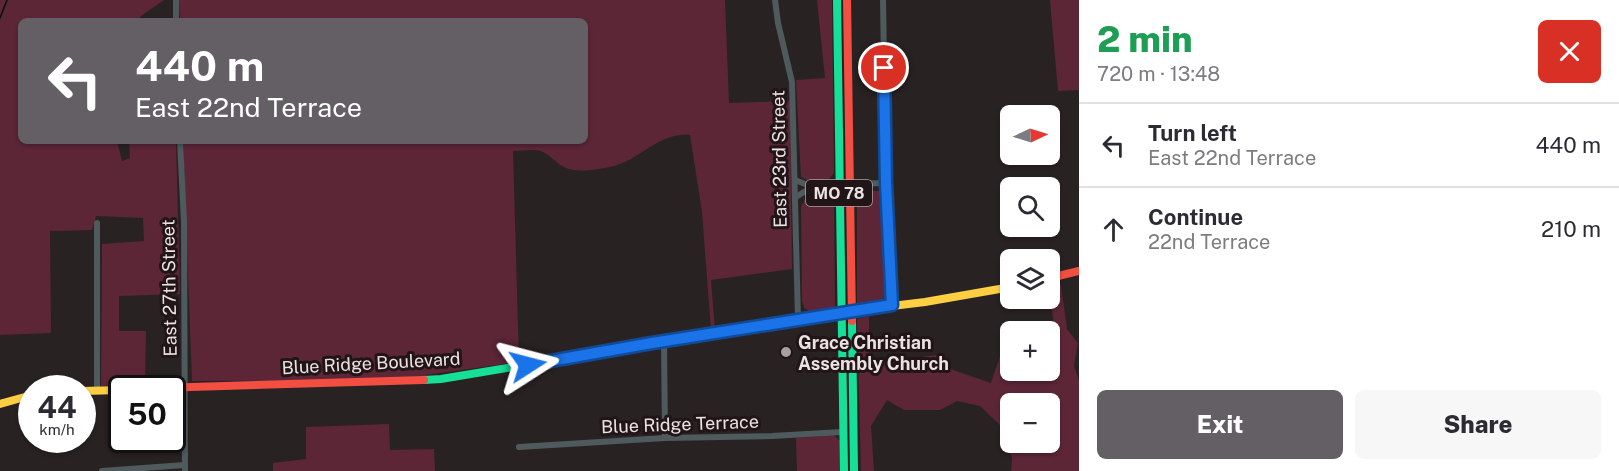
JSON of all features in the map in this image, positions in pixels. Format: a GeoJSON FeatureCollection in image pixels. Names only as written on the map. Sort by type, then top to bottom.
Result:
{"type":"FeatureCollection","features":[{"type":"Feature","properties":{"kind":"main road","name":"MO 78"},"geometry":{"type":"LineString","coordinates":[[837,0],[844,471]]}},
{"type":"Feature","properties":{"kind":"main road","name":"MO 78"},"geometry":{"type":"LineString","coordinates":[[848,0],[854,471]]}},
{"type":"Feature","properties":{"kind":"main road"},"geometry":{"type":"LineString","coordinates":[[1060,276],[1079,271]]}},
{"type":"Feature","properties":{"kind":"main road","name":"Blue Ridge Boulevard"},"geometry":{"type":"LineString","coordinates":[[186,388],[441,379],[664,341],[1000,289]]}},
{"type":"Feature","properties":{"kind":"main road"},"geometry":{"type":"LineString","coordinates":[[97,390],[108,390]]}},
{"type":"Feature","properties":{"kind":"main road"},"geometry":{"type":"LineString","coordinates":[[0,404],[18,399]]}},
{"type":"Feature","properties":{"kind":"street"},"geometry":{"type":"LineString","coordinates":[[176,0],[176,18]]}},
{"type":"Feature","properties":{"kind":"street","name":"East 23rd Street"},"geometry":{"type":"LineString","coordinates":[[775,0],[792,82],[798,320]]}},
{"type":"Feature","properties":{"kind":"street"},"geometry":{"type":"LineString","coordinates":[[883,0],[886,183],[892,305]]}},
{"type":"Feature","properties":{"kind":"street","name":"East 27th Street"},"geometry":{"type":"LineString","coordinates":[[180,144],[184,222],[186,375]]}},
{"type":"Feature","properties":{"kind":"street"},"geometry":{"type":"LineString","coordinates":[[795,180],[815,186],[839,185]]}},
{"type":"Feature","properties":{"kind":"street"},"geometry":{"type":"LineString","coordinates":[[849,184],[886,183]]}},
{"type":"Feature","properties":{"kind":"street"},"geometry":{"type":"LineString","coordinates":[[796,197],[815,186]]}},
{"type":"Feature","properties":{"kind":"street"},"geometry":{"type":"LineString","coordinates":[[97,223],[97,390]]}},
{"type":"Feature","properties":{"kind":"street"},"geometry":{"type":"LineString","coordinates":[[664,341],[665,438]]}},
{"type":"Feature","properties":{"kind":"street","name":"Blue Ridge Terrace"},"geometry":{"type":"LineString","coordinates":[[519,447],[665,438],[842,432]]}},
{"type":"Feature","properties":{"kind":"street","name":"East 27th Street"},"geometry":{"type":"LineString","coordinates":[[185,453],[185,468]]}},
{"type":"Feature","properties":{"kind":"street"},"geometry":{"type":"LineString","coordinates":[[102,471],[185,468]]}},
{"type":"Feature","properties":{"kind":"shaded area"},"geometry":{"type":"Polygon","coordinates":[[[0,0],[164,0],[140,18],[18,18],[18,144],[118,144],[122,161],[130,158],[129,144],[176,144],[180,294],[119,296],[119,331],[146,331],[145,375],[108,375],[108,386],[101,386],[102,244],[144,241],[143,218],[96,216],[92,230],[50,231],[51,333],[0,335],[0,0]]]}},
{"type":"Feature","properties":{"kind":"shaded area"},"geometry":{"type":"Polygon","coordinates":[[[179,0],[725,0],[729,103],[790,101],[792,269],[711,280],[715,330],[711,330],[702,212],[690,135],[667,138],[617,165],[590,170],[569,169],[541,151],[513,151],[519,362],[426,375],[425,380],[192,381],[183,144],[588,144],[588,18],[180,18],[179,0]]]}},
{"type":"Feature","properties":{"kind":"shaded area"},"geometry":{"type":"Polygon","coordinates":[[[817,0],[832,0],[834,173],[829,179],[807,180],[801,177],[796,80],[825,78],[817,0]]]}},
{"type":"Feature","properties":{"kind":"shaded area"},"geometry":{"type":"Polygon","coordinates":[[[1050,0],[1079,0],[1079,90],[1058,91],[1050,0]]]}},
{"type":"Feature","properties":{"kind":"shaded area"},"geometry":{"type":"Polygon","coordinates":[[[823,189],[831,191],[834,198],[835,307],[809,311],[804,308],[802,300],[801,207],[804,201],[823,189]]]}},
{"type":"Feature","properties":{"kind":"shaded area"},"geometry":{"type":"Polygon","coordinates":[[[880,191],[882,195],[886,295],[882,300],[857,304],[857,198],[860,193],[880,191]]]}},
{"type":"Feature","properties":{"kind":"shaded area"},"geometry":{"type":"Polygon","coordinates":[[[1061,285],[1067,329],[1078,343],[1074,366],[1079,380],[1079,471],[1011,471],[1010,453],[1060,453],[1060,393],[1000,393],[1000,425],[980,406],[957,401],[940,410],[904,410],[887,400],[871,426],[874,471],[861,471],[857,319],[869,316],[869,364],[936,355],[953,370],[991,383],[1000,356],[1000,381],[1060,381],[1060,321],[1054,321],[1052,309],[1060,309],[1061,285]]]}},
{"type":"Feature","properties":{"kind":"shaded area"},"geometry":{"type":"Polygon","coordinates":[[[389,424],[390,450],[434,449],[435,471],[273,471],[273,463],[306,459],[306,427],[389,424]]]}},
{"type":"Feature","properties":{"kind":"shaded area"},"geometry":{"type":"Polygon","coordinates":[[[834,435],[840,441],[841,471],[797,471],[796,438],[834,435]]]}},
{"type":"Feature","properties":{"kind":"waterway"},"geometry":{"type":"LineString","coordinates":[[0,18],[7,0]]}},
{"type":"Feature","properties":{"kind":"traffic: fast"},"geometry":{"type":"LineString","coordinates":[[837,0],[844,471]]}},
{"type":"Feature","properties":{"kind":"traffic: fast"},"geometry":{"type":"LineString","coordinates":[[424,380],[827,315]]}},
{"type":"Feature","properties":{"kind":"traffic: fast"},"geometry":{"type":"LineString","coordinates":[[852,321],[854,471]]}},
{"type":"Feature","properties":{"kind":"traffic: slow"},"geometry":{"type":"LineString","coordinates":[[867,309],[1000,289]]}},
{"type":"Feature","properties":{"kind":"traffic: slow"},"geometry":{"type":"LineString","coordinates":[[96,391],[108,390]]}},
{"type":"Feature","properties":{"kind":"traffic: slow"},"geometry":{"type":"LineString","coordinates":[[0,404],[18,399]]}},
{"type":"Feature","properties":{"kind":"traffic: jam"},"geometry":{"type":"LineString","coordinates":[[847,0],[852,321]]}},
{"type":"Feature","properties":{"kind":"traffic: jam"},"geometry":{"type":"LineString","coordinates":[[1060,276],[1079,271]]}},
{"type":"Feature","properties":{"kind":"traffic: jam"},"geometry":{"type":"LineString","coordinates":[[827,315],[867,309]]}},
{"type":"Feature","properties":{"kind":"traffic: jam"},"geometry":{"type":"LineString","coordinates":[[186,387],[424,380]]}},
{"type":"Feature","properties":{"kind":"place","name":"Grace Christian Assembly Church"},"geometry":{"type":"Point","coordinates":[786,352]}},
{"type":"Feature","properties":{"kind":"route"},"geometry":{"type":"LineString","coordinates":[[528,365],[892,305],[886,183],[884,68]]}}]}
